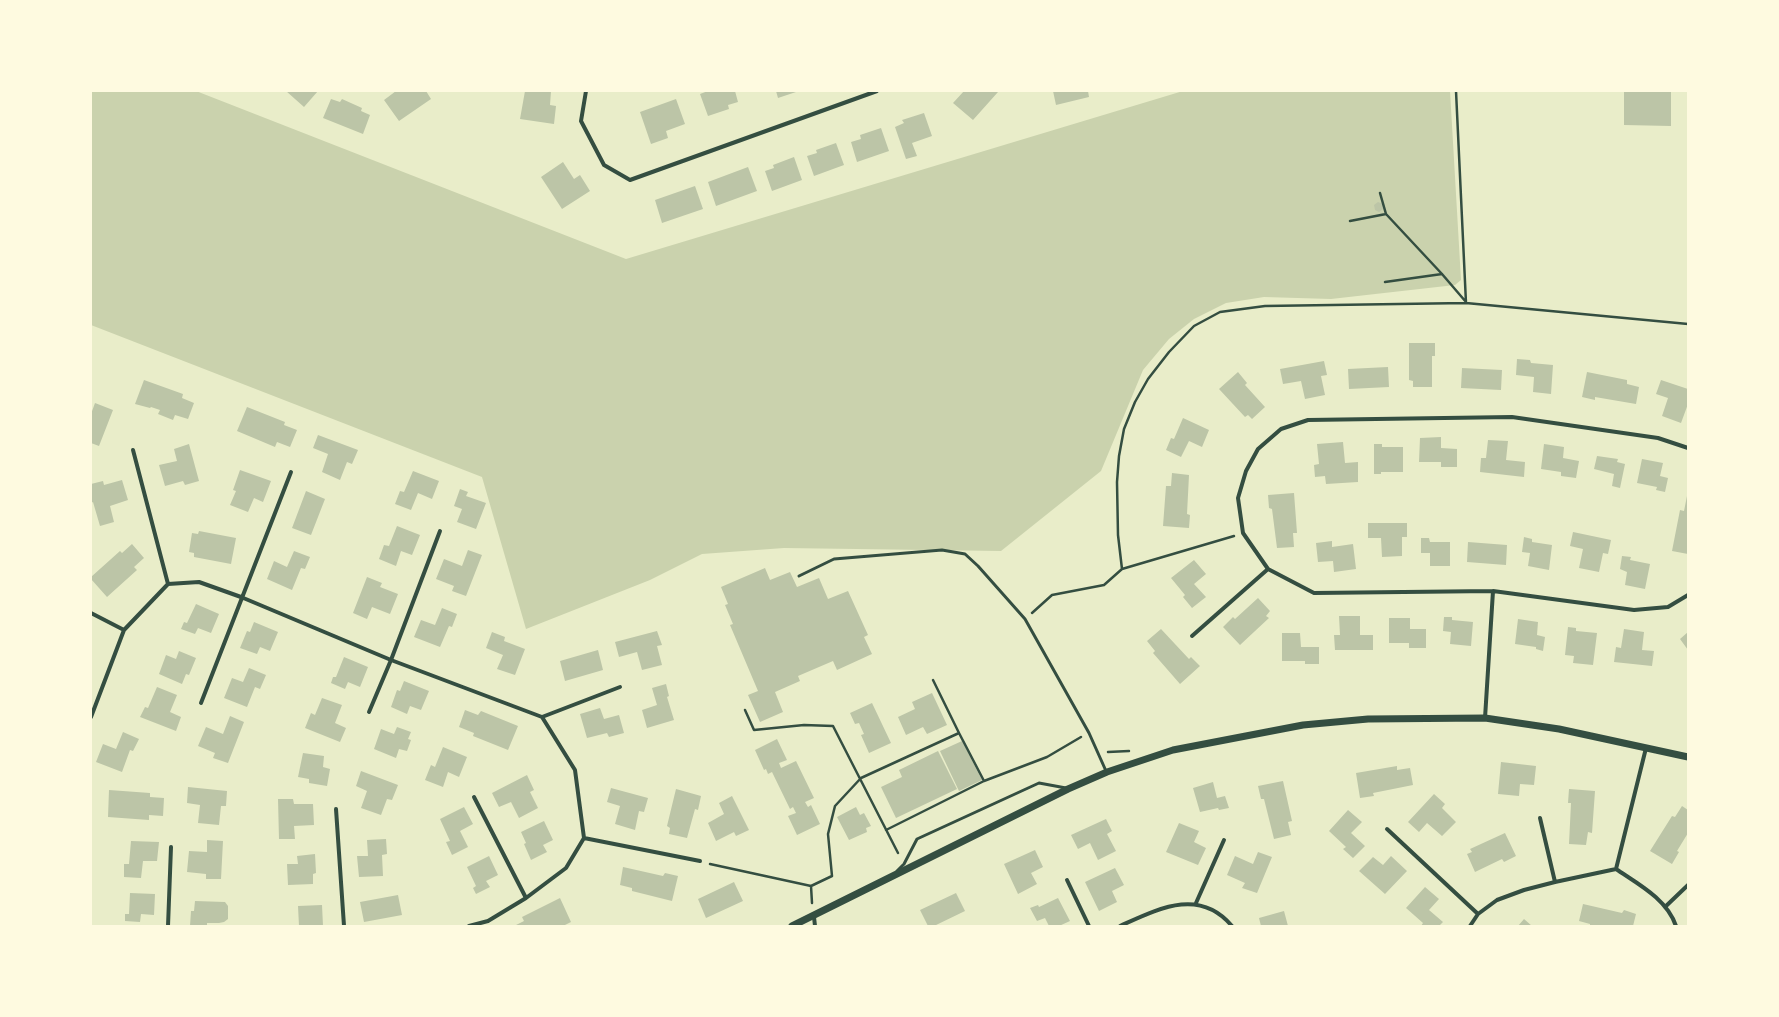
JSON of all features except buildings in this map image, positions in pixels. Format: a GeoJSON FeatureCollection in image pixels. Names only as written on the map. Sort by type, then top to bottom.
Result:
{"type":"FeatureCollection","features":[{"type":"Feature","properties":{"kind":"street"},"geometry":{"type":"LineString","coordinates":[[586,91],[581,121],[604,165],[630,180],[877,91]]}},
{"type":"Feature","properties":{"kind":"street"},"geometry":{"type":"LineString","coordinates":[[1688,448],[1658,438],[1512,417],[1308,420],[1281,429],[1258,449],[1246,472],[1238,498],[1243,534],[1268,569],[1314,592],[1493,591],[1634,610],[1668,607],[1688,595]]}},
{"type":"Feature","properties":{"kind":"street"},"geometry":{"type":"LineString","coordinates":[[134,450],[168,584]]}},
{"type":"Feature","properties":{"kind":"street"},"geometry":{"type":"LineString","coordinates":[[201,703],[241,597],[291,472]]}},
{"type":"Feature","properties":{"kind":"street"},"geometry":{"type":"LineString","coordinates":[[369,712],[391,660],[440,531]]}},
{"type":"Feature","properties":{"kind":"street"},"geometry":{"type":"LineString","coordinates":[[1192,636],[1268,569]]}},
{"type":"Feature","properties":{"kind":"street"},"geometry":{"type":"LineString","coordinates":[[91,717],[124,630],[168,584],[199,582],[241,597],[391,660],[542,717],[575,770],[584,838],[566,868],[526,898],[488,921],[468,926]]}},
{"type":"Feature","properties":{"kind":"street"},"geometry":{"type":"LineString","coordinates":[[1485,718],[1493,591]]}},
{"type":"Feature","properties":{"kind":"street"},"geometry":{"type":"LineString","coordinates":[[91,613],[124,630]]}},
{"type":"Feature","properties":{"kind":"street"},"geometry":{"type":"LineString","coordinates":[[542,717],[620,687]]}},
{"type":"Feature","properties":{"kind":"street"},"geometry":{"type":"LineString","coordinates":[[792,926],[1068,788],[1107,772],[1173,750],[1303,724],[1368,719],[1485,718],[1559,729],[1688,757]]}},
{"type":"Feature","properties":{"kind":"street"},"geometry":{"type":"LineString","coordinates":[[1616,869],[1646,748]]}},
{"type":"Feature","properties":{"kind":"street"},"geometry":{"type":"LineString","coordinates":[[474,797],[526,898]]}},
{"type":"Feature","properties":{"kind":"street"},"geometry":{"type":"LineString","coordinates":[[336,809],[344,926]]}},
{"type":"Feature","properties":{"kind":"street"},"geometry":{"type":"LineString","coordinates":[[1540,818],[1555,882]]}},
{"type":"Feature","properties":{"kind":"street"},"geometry":{"type":"LineString","coordinates":[[1386,829],[1478,914]]}},
{"type":"Feature","properties":{"kind":"street"},"geometry":{"type":"LineString","coordinates":[[584,838],[700,861]]}},
{"type":"Feature","properties":{"kind":"street"},"geometry":{"type":"LineString","coordinates":[[1196,903],[1224,840]]}},
{"type":"Feature","properties":{"kind":"street"},"geometry":{"type":"LineString","coordinates":[[168,926],[171,847]]}},
{"type":"Feature","properties":{"kind":"street"},"geometry":{"type":"LineString","coordinates":[[1470,926],[1478,914],[1498,900],[1524,890],[1616,869],[1654,895],[1665,907],[1674,920],[1676,926]]}},
{"type":"Feature","properties":{"kind":"street"},"geometry":{"type":"LineString","coordinates":[[1067,880],[1088,926]]}},
{"type":"Feature","properties":{"kind":"street"},"geometry":{"type":"LineString","coordinates":[[1665,907],[1688,885]]}},
{"type":"Feature","properties":{"kind":"street"},"geometry":{"type":"LineString","coordinates":[[1120,926],[1161,907],[1196,903],[1223,916],[1232,926]]}},
{"type":"Feature","properties":{"kind":"street"},"geometry":{"type":"LineString","coordinates":[[814,916],[814,926]]}},
{"type":"Feature","properties":{"kind":"street"},"geometry":{"type":"LineString","coordinates":[[488,921],[491,926]]}},
{"type":"Feature","properties":{"kind":"lane"},"geometry":{"type":"LineString","coordinates":[[798,576],[834,559],[942,550],[965,554],[978,566],[1025,620],[1089,733],[1107,772]]}},
{"type":"Feature","properties":{"kind":"lane"},"geometry":{"type":"LineString","coordinates":[[895,874],[904,864],[917,839],[1039,783],[1068,788]]}},
{"type":"Feature","properties":{"kind":"path"},"geometry":{"type":"LineString","coordinates":[[1456,91],[1466,303]]}},
{"type":"Feature","properties":{"kind":"path"},"geometry":{"type":"LineString","coordinates":[[1380,193],[1386,214],[1442,274],[1466,303]]}},
{"type":"Feature","properties":{"kind":"path"},"geometry":{"type":"LineString","coordinates":[[1350,221],[1386,214]]}},
{"type":"Feature","properties":{"kind":"path"},"geometry":{"type":"LineString","coordinates":[[1385,282],[1442,274]]}},
{"type":"Feature","properties":{"kind":"path"},"geometry":{"type":"LineString","coordinates":[[1122,569],[1118,535],[1117,482],[1119,456],[1124,429],[1134,402],[1148,379],[1169,352],[1194,326],[1220,312],[1265,306],[1466,303],[1688,324]]}},
{"type":"Feature","properties":{"kind":"path"},"geometry":{"type":"LineString","coordinates":[[1025,620],[1052,595],[1104,584],[1122,569],[1243,534]]}},
{"type":"Feature","properties":{"kind":"path"},"geometry":{"type":"LineString","coordinates":[[933,680],[984,781]]}},
{"type":"Feature","properties":{"kind":"path"},"geometry":{"type":"LineString","coordinates":[[745,710],[754,730],[804,725],[832,726],[861,778],[904,864]]}},
{"type":"Feature","properties":{"kind":"path"},"geometry":{"type":"LineString","coordinates":[[700,861],[811,886],[832,876],[828,834],[835,806],[861,778],[960,733]]}},
{"type":"Feature","properties":{"kind":"path"},"geometry":{"type":"LineString","coordinates":[[886,830],[984,781],[1047,757],[1089,733]]}},
{"type":"Feature","properties":{"kind":"path"},"geometry":{"type":"LineString","coordinates":[[811,886],[814,916]]}},
{"type":"Feature","properties":{"kind":"green space"},"geometry":{"type":"Polygon","coordinates":[[[91,91],[196,91],[626,259],[1183,91],[1450,91],[1461,280],[1455,285],[1331,299],[1264,297],[1226,303],[1194,319],[1169,339],[1143,370],[1101,471],[1001,551],[784,548],[702,554],[650,580],[526,629],[482,477],[91,325],[91,91]]]}}]}
